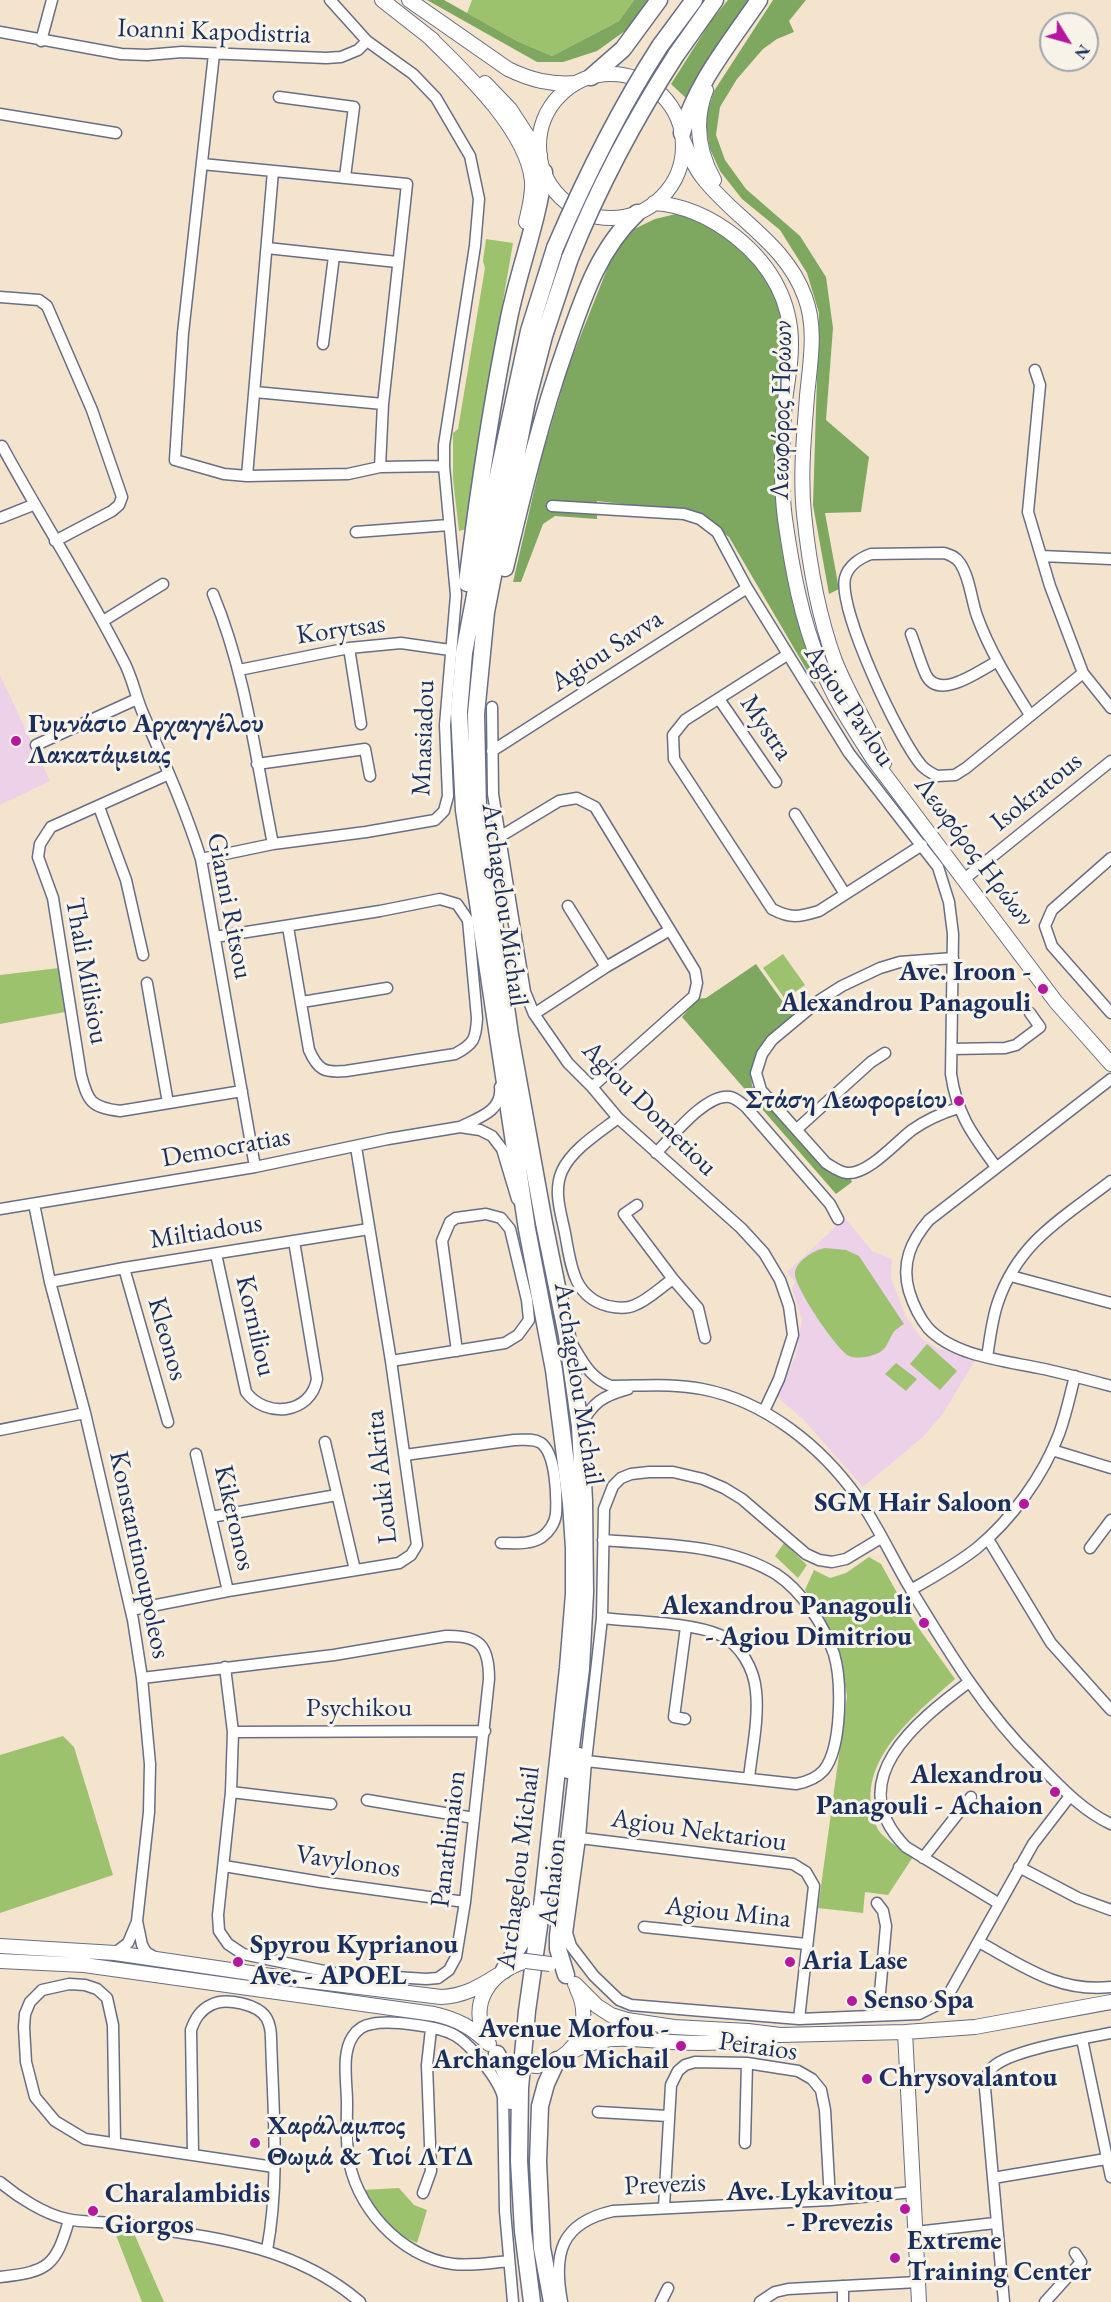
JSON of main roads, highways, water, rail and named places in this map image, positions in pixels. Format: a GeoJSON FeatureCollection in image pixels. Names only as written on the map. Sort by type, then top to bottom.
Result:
{"type":"FeatureCollection","features":[{"type":"Feature","properties":{"kind":"highway"},"geometry":{"type":"LineString","coordinates":[[583,80],[623,49],[659,0]]}},
{"type":"Feature","properties":{"kind":"highway"},"geometry":{"type":"LineString","coordinates":[[503,483],[529,331],[555,248],[589,170],[632,89],[694,0]]}},
{"type":"Feature","properties":{"kind":"highway"},"geometry":{"type":"LineString","coordinates":[[503,483],[544,336],[570,258],[606,174],[627,134],[676,55],[715,0]]}},
{"type":"Feature","properties":{"kind":"highway"},"geometry":{"type":"LineString","coordinates":[[683,137],[688,112],[700,86],[759,0]]}},
{"type":"Feature","properties":{"kind":"highway"},"geometry":{"type":"LineString","coordinates":[[457,652],[494,387],[516,287],[541,194],[542,163]]}},
{"type":"Feature","properties":{"kind":"highway"},"geometry":{"type":"LineString","coordinates":[[480,660],[495,616],[538,435],[568,340],[598,263],[615,236],[637,213]]}},
{"type":"Feature","properties":{"kind":"highway","name":"Archagelou Michail"},"geometry":{"type":"LineString","coordinates":[[503,483],[480,660],[476,714],[478,809],[504,1058],[527,1229],[554,1370],[571,1503],[574,1594],[545,1886],[527,2011],[520,2088],[523,2232],[532,2302]]}},
{"type":"Feature","properties":{"kind":"highway","name":"Archagelou Michail"},"geometry":{"type":"LineString","coordinates":[[503,483],[457,652],[464,810],[499,1004],[497,1039],[504,1058],[542,1214],[567,1336],[584,1472],[585,1593],[580,1669],[536,2012],[530,2088],[531,2196],[542,2302]]}},
{"type":"Feature","properties":{"kind":"highway"},"geometry":{"type":"LineString","coordinates":[[501,1972],[527,1933],[534,1898],[559,1646],[565,1548],[565,1455]]}},
{"type":"Feature","properties":{"kind":"highway"},"geometry":{"type":"LineString","coordinates":[[570,1979],[558,1949],[558,1936],[589,1669],[594,1594],[590,1493],[584,1472]]}},
{"type":"Feature","properties":{"kind":"highway"},"geometry":{"type":"LineString","coordinates":[[493,2049],[511,2086],[514,2215],[523,2302]]}},
{"type":"Feature","properties":{"kind":"highway"},"geometry":{"type":"LineString","coordinates":[[552,2302],[542,2247],[538,2162],[540,2106],[546,2084],[561,2057]]}},
{"type":"Feature","properties":{"kind":"main road"},"geometry":{"type":"LineString","coordinates":[[382,0],[489,86],[510,109],[542,163],[551,186],[563,200],[578,210],[605,218],[622,217],[637,213],[654,204],[668,190],[678,172],[683,137],[678,118],[661,93],[645,82],[627,75],[606,74],[551,84],[523,76],[499,63],[410,0]]}},
{"type":"Feature","properties":{"kind":"main road"},"geometry":{"type":"LineString","coordinates":[[736,34],[704,97],[698,118],[699,132],[706,166],[718,186],[750,224]]}},
{"type":"Feature","properties":{"kind":"main road"},"geometry":{"type":"LineString","coordinates":[[428,36],[488,98],[512,131],[526,158],[532,180],[520,248],[516,287]]}},
{"type":"Feature","properties":{"kind":"main road"},"geometry":{"type":"LineString","coordinates":[[542,163],[539,138],[547,114],[562,93],[583,80]]}},
{"type":"Feature","properties":{"kind":"main road","name":"Λεωφόρος Ηρώων"},"geometry":{"type":"LineString","coordinates":[[683,137],[701,176],[728,205],[783,256],[806,298],[812,347],[802,461],[804,514],[815,588],[835,661],[890,779]]}},
{"type":"Feature","properties":{"kind":"main road","name":"Λεωφόρος Ηρώων"},"geometry":{"type":"LineString","coordinates":[[654,204],[679,207],[701,214],[726,229],[747,246],[768,270],[781,291],[789,317],[791,347],[783,442],[785,516],[796,591],[820,665],[850,723],[873,759],[1056,1002],[1111,1064]]}},
{"type":"Feature","properties":{"kind":"main road"},"geometry":{"type":"LineString","coordinates":[[0,1946],[115,1953],[278,1977],[441,1997],[463,1994],[476,1989],[501,1972],[526,1961],[550,1964],[570,1979],[597,2006],[611,2015],[627,2020],[780,2035],[905,2032],[975,2027],[1111,2002]]}},
{"type":"Feature","properties":{"kind":"main road"},"geometry":{"type":"LineString","coordinates":[[0,1960],[95,1966],[281,1994],[434,2013],[457,2020],[472,2028],[493,2049],[515,2064],[537,2066],[584,2045],[605,2039],[627,2037],[674,2042],[746,2042],[780,2035]]}},
{"type":"Feature","properties":{"kind":"main road"},"geometry":{"type":"LineString","coordinates":[[493,2049],[483,2033],[480,2008],[489,1984],[501,1972]]}},
{"type":"Feature","properties":{"kind":"main road"},"geometry":{"type":"LineString","coordinates":[[561,2057],[575,2043],[583,2021],[582,1998],[570,1979]]}},
{"type":"Feature","properties":{"kind":"main road"},"geometry":{"type":"LineString","coordinates":[[905,2032],[919,2302]]}},
{"type":"Feature","properties":{"kind":"place","name":"Γυμνάσιο Αρχαγγέλου Λακατάμειας"},"geometry":{"type":"Point","coordinates":[16,741]}},
{"type":"Feature","properties":{"kind":"place","name":"Ave. Iroon - Alexandrou Panagouli"},"geometry":{"type":"Point","coordinates":[1043,989]}},
{"type":"Feature","properties":{"kind":"place","name":"Στάση Λεωφορείου"},"geometry":{"type":"Point","coordinates":[959,1101]}},
{"type":"Feature","properties":{"kind":"place","name":"SGM Hair Saloon"},"geometry":{"type":"Point","coordinates":[1024,1504]}},
{"type":"Feature","properties":{"kind":"place","name":"Alexandrou Panagouli - Agiou Dimitriou"},"geometry":{"type":"Point","coordinates":[924,1623]}},
{"type":"Feature","properties":{"kind":"place","name":"Alexandrou Panagouli - Achaion"},"geometry":{"type":"Point","coordinates":[1055,1792]}},
{"type":"Feature","properties":{"kind":"place","name":"Spyrou Kyprianou Ave. - APOEL"},"geometry":{"type":"Point","coordinates":[238,1962]}},
{"type":"Feature","properties":{"kind":"place","name":"Aria Lase"},"geometry":{"type":"Point","coordinates":[790,1962]}},
{"type":"Feature","properties":{"kind":"place","name":"Senso Spa"},"geometry":{"type":"Point","coordinates":[852,2001]}},
{"type":"Feature","properties":{"kind":"place","name":"Avenue Morfou - Archangelou Michail"},"geometry":{"type":"Point","coordinates":[681,2046]}},
{"type":"Feature","properties":{"kind":"place","name":"Chrysovalantou"},"geometry":{"type":"Point","coordinates":[867,2079]}},
{"type":"Feature","properties":{"kind":"place","name":"Χαράλαμπος Θωμά & Υιοί ΛΤΔ"},"geometry":{"type":"Point","coordinates":[255,2143]}},
{"type":"Feature","properties":{"kind":"place","name":"Ave. Lykavitou - Prevezis"},"geometry":{"type":"Point","coordinates":[905,2209]}},
{"type":"Feature","properties":{"kind":"place","name":"Charalambidis Giorgos"},"geometry":{"type":"Point","coordinates":[93,2211]}},
{"type":"Feature","properties":{"kind":"place","name":"Extreme Training Center"},"geometry":{"type":"Point","coordinates":[895,2258]}}]}
